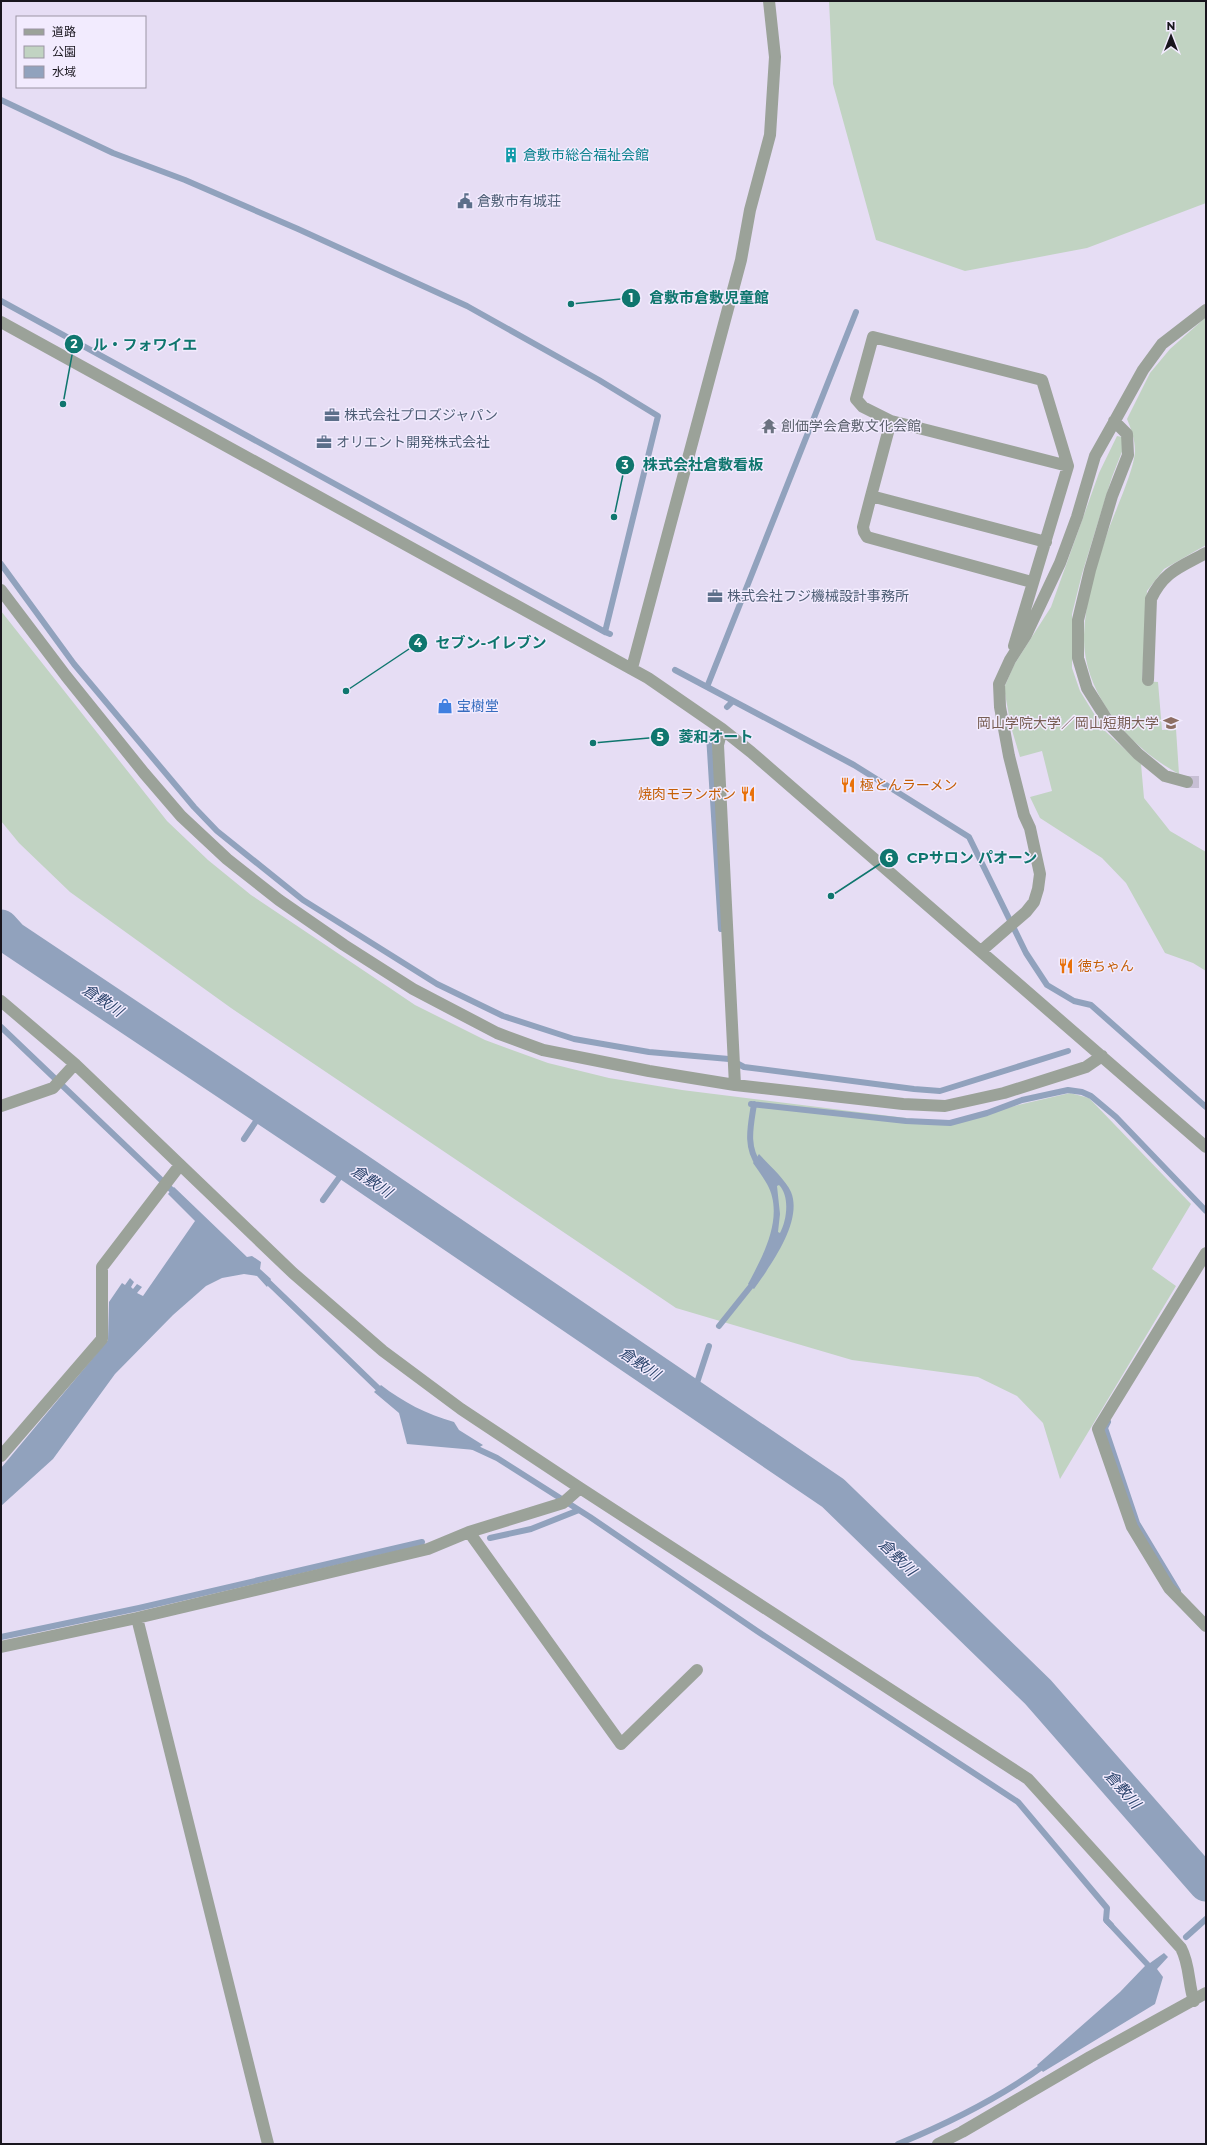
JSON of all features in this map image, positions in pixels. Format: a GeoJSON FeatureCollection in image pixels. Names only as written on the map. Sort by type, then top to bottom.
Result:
{"type":"FeatureCollection","features":[{"type":"Feature","properties":{"kind":"street"},"geometry":{"type":"LineString","coordinates":[[632,668],[741,260],[750,210],[770,135],[774,57],[769,1]]}},
{"type":"Feature","properties":{"kind":"street"},"geometry":{"type":"LineString","coordinates":[[1010,660],[1026,635],[1060,563],[1077,517],[1095,456],[1114,421],[1143,370],[1162,344],[1206,310]]}},
{"type":"Feature","properties":{"kind":"street"},"geometry":{"type":"LineString","coordinates":[[1,322],[632,668],[722,729],[981,951],[1206,1147]]}},
{"type":"Feature","properties":{"kind":"street"},"geometry":{"type":"LineString","coordinates":[[981,951],[1017,920],[1034,902],[1038,888],[1040,874],[1030,828],[1024,815],[1009,756],[1000,707],[999,684],[1010,660],[1068,466],[1042,380],[873,337],[856,399],[863,407],[891,421],[1068,466]]}},
{"type":"Feature","properties":{"kind":"street"},"geometry":{"type":"LineString","coordinates":[[891,421],[864,527],[864,532],[868,537],[1028,581]]}},
{"type":"Feature","properties":{"kind":"street"},"geometry":{"type":"LineString","coordinates":[[1114,421],[1127,434],[1128,456],[1112,496],[1090,570],[1078,620],[1078,658],[1087,688],[1111,726],[1138,754],[1165,776],[1187,782]]}},
{"type":"Feature","properties":{"kind":"street"},"geometry":{"type":"LineString","coordinates":[[871,496],[1046,542]]}},
{"type":"Feature","properties":{"kind":"street"},"geometry":{"type":"LineString","coordinates":[[1148,680],[1151,599],[1157,587],[1167,574],[1206,553]]}},
{"type":"Feature","properties":{"kind":"street"},"geometry":{"type":"LineString","coordinates":[[1,590],[66,676],[181,816],[227,859],[268,891],[344,945],[412,989],[497,1033],[543,1050],[641,1070],[736,1080],[903,1104],[945,1106],[1004,1093],[1086,1067],[1102,1056]]}},
{"type":"Feature","properties":{"kind":"street"},"geometry":{"type":"LineString","coordinates":[[722,729],[718,745],[736,1080]]}},
{"type":"Feature","properties":{"kind":"street"},"geometry":{"type":"LineString","coordinates":[[1,1001],[75,1064],[293,1273],[383,1352],[461,1409],[580,1488],[1028,1779],[1181,1948],[1188,1966],[1190,1990],[1194,2001]]}},
{"type":"Feature","properties":{"kind":"street"},"geometry":{"type":"LineString","coordinates":[[1,1106],[53,1088],[75,1064]]}},
{"type":"Feature","properties":{"kind":"street"},"geometry":{"type":"LineString","coordinates":[[1,1456],[102,1339],[102,1267],[180,1165]]}},
{"type":"Feature","properties":{"kind":"street"},"geometry":{"type":"LineString","coordinates":[[1206,1253],[1098,1429],[1132,1527],[1169,1588],[1206,1626]]}},
{"type":"Feature","properties":{"kind":"street"},"geometry":{"type":"LineString","coordinates":[[1,1647],[137,1618],[428,1549],[469,1532],[567,1500],[580,1488]]}},
{"type":"Feature","properties":{"kind":"street"},"geometry":{"type":"LineString","coordinates":[[469,1532],[621,1744],[697,1670]]}},
{"type":"Feature","properties":{"kind":"street"},"geometry":{"type":"LineString","coordinates":[[137,1618],[268,2144]]}},
{"type":"Feature","properties":{"kind":"street"},"geometry":{"type":"LineString","coordinates":[[938,2144],[962,2132],[1090,2057],[1206,1994]]}},
{"type":"Feature","properties":{"kind":"green space"},"geometry":{"type":"Polygon","coordinates":[[[829,1],[1206,1],[1206,203],[1087,248],[965,271],[876,240],[833,84],[829,1]]]}},
{"type":"Feature","properties":{"kind":"green space"},"geometry":{"type":"Polygon","coordinates":[[[1206,317],[1206,545],[1164,569],[1147,591],[1142,681],[1158,682],[1162,730],[1176,729],[1179,774],[1161,763],[1143,749],[1127,734],[1112,716],[1100,698],[1091,678],[1085,657],[1084,635],[1088,598],[1094,573],[1134,460],[1134,442],[1127,419],[1150,373],[1170,349],[1206,317]]]}},
{"type":"Feature","properties":{"kind":"green space"},"geometry":{"type":"Polygon","coordinates":[[[1117,436],[1122,437],[1123,449],[1112,477],[1082,574],[1072,614],[1072,668],[1080,691],[1104,730],[1141,764],[1144,798],[1170,831],[1206,852],[1206,971],[1193,963],[1165,953],[1126,883],[1102,858],[1040,818],[1030,797],[1052,791],[1042,751],[1020,757],[1011,727],[1004,688],[1014,665],[1051,607],[1099,473],[1117,436]]]}},
{"type":"Feature","properties":{"kind":"green space"},"geometry":{"type":"Polygon","coordinates":[[[1,611],[167,821],[208,860],[251,895],[415,1005],[485,1040],[548,1063],[609,1078],[682,1090],[914,1119],[950,1121],[1070,1093],[1089,1098],[1191,1204],[1152,1269],[1176,1286],[1060,1479],[1043,1423],[1017,1396],[978,1377],[852,1360],[676,1308],[231,1008],[70,892],[19,843],[1,821],[1,611]]]}},
{"type":"Feature","properties":{"kind":"water"},"geometry":{"type":"Polygon","coordinates":[[[759,1154],[789,1187],[794,1204],[793,1216],[783,1242],[769,1268],[754,1289],[748,1284],[760,1261],[770,1236],[774,1209],[772,1196],[767,1184],[753,1163],[759,1154]],[[779,1185],[777,1186],[780,1214],[778,1232],[780,1233],[786,1215],[785,1195],[779,1185]]]}},
{"type":"Feature","properties":{"kind":"water"},"geometry":{"type":"Polygon","coordinates":[[[174,1187],[247,1257],[252,1256],[261,1262],[260,1269],[271,1279],[267,1287],[257,1276],[244,1274],[222,1278],[206,1286],[173,1315],[115,1374],[53,1459],[1,1506],[1,1468],[108,1340],[109,1302],[122,1283],[125,1285],[130,1278],[134,1282],[131,1287],[133,1289],[137,1284],[142,1287],[137,1293],[143,1296],[195,1221],[168,1194],[174,1187]]]}},
{"type":"Feature","properties":{"kind":"water"},"geometry":{"type":"Polygon","coordinates":[[[381,1385],[415,1407],[454,1422],[459,1430],[483,1445],[475,1450],[407,1444],[399,1413],[374,1392],[381,1385]]]}},
{"type":"Feature","properties":{"kind":"water"},"geometry":{"type":"Polygon","coordinates":[[[1108,1918],[1150,1963],[1164,1953],[1168,1957],[1157,1969],[1163,1977],[1155,2004],[1043,2072],[1037,2065],[1120,1992],[1145,1966],[1104,1922],[1108,1918]]]}},
{"type":"Feature","properties":{"kind":"waterway"},"geometry":{"type":"LineString","coordinates":[[1,100],[113,153],[185,180],[298,229],[467,306],[599,380],[658,416],[605,632],[610,634]]}},
{"type":"Feature","properties":{"kind":"waterway"},"geometry":{"type":"LineString","coordinates":[[1,301],[605,632]]}},
{"type":"Feature","properties":{"kind":"waterway"},"geometry":{"type":"LineString","coordinates":[[707,687],[856,312]]}},
{"type":"Feature","properties":{"kind":"waterway"},"geometry":{"type":"LineString","coordinates":[[1,564],[74,664],[194,807],[217,831],[303,900],[437,984],[503,1016],[574,1039],[649,1052],[729,1059],[744,1067],[940,1091],[1068,1051]]}},
{"type":"Feature","properties":{"kind":"waterway"},"geometry":{"type":"LineString","coordinates":[[675,670],[854,765],[969,837],[1026,953],[1047,985],[1074,1001],[1091,1005],[1206,1107]]}},
{"type":"Feature","properties":{"kind":"waterway"},"geometry":{"type":"LineString","coordinates":[[727,707],[733,701]]}},
{"type":"Feature","properties":{"kind":"waterway"},"geometry":{"type":"LineString","coordinates":[[709,735],[721,929]]}},
{"type":"Feature","properties":{"kind":"waterway","name":"倉敷川"},"geometry":{"type":"LineString","coordinates":[[1,927],[11,938],[349,1164],[833,1493],[1038,1692],[1206,1884]]}},
{"type":"Feature","properties":{"kind":"waterway"},"geometry":{"type":"LineString","coordinates":[[1,1027],[178,1196]]}},
{"type":"Feature","properties":{"kind":"waterway"},"geometry":{"type":"LineString","coordinates":[[751,1104],[906,1121],[950,1123],[987,1113],[1022,1100],[1068,1090],[1082,1092],[1091,1096],[1116,1117],[1206,1211]]}},
{"type":"Feature","properties":{"kind":"waterway"},"geometry":{"type":"LineString","coordinates":[[754,1104],[750,1143],[759,1165]]}},
{"type":"Feature","properties":{"kind":"waterway"},"geometry":{"type":"LineString","coordinates":[[244,1139],[265,1108]]}},
{"type":"Feature","properties":{"kind":"waterway"},"geometry":{"type":"LineString","coordinates":[[323,1200],[349,1164]]}},
{"type":"Feature","properties":{"kind":"waterway"},"geometry":{"type":"LineString","coordinates":[[264,1278],[383,1393]]}},
{"type":"Feature","properties":{"kind":"waterway"},"geometry":{"type":"LineString","coordinates":[[719,1326],[755,1281]]}},
{"type":"Feature","properties":{"kind":"waterway"},"geometry":{"type":"LineString","coordinates":[[692,1398],[709,1346]]}},
{"type":"Feature","properties":{"kind":"waterway"},"geometry":{"type":"LineString","coordinates":[[1108,1422],[1105,1428],[1137,1523],[1178,1591]]}},
{"type":"Feature","properties":{"kind":"waterway"},"geometry":{"type":"LineString","coordinates":[[469,1445],[497,1458],[590,1517],[757,1631],[1018,1802],[1107,1908],[1106,1920],[1111,1925]]}},
{"type":"Feature","properties":{"kind":"waterway"},"geometry":{"type":"LineString","coordinates":[[490,1538],[531,1529],[579,1510]]}},
{"type":"Feature","properties":{"kind":"waterway"},"geometry":{"type":"LineString","coordinates":[[1,1637],[139,1608],[422,1542]]}},
{"type":"Feature","properties":{"kind":"waterway"},"geometry":{"type":"LineString","coordinates":[[1186,1937],[1206,1919]]}},
{"type":"Feature","properties":{"kind":"waterway"},"geometry":{"type":"LineString","coordinates":[[898,2144],[936,2127],[993,2098],[1046,2064]]}},
{"type":"Feature","properties":{"kind":"tunnel"},"geometry":{"type":"LineString","coordinates":[[1187,782],[1206,782]]}},
{"type":"Feature","properties":{"kind":"place","name":"倉敷市総合福祉会館"},"geometry":{"type":"Point","coordinates":[511,155]}},
{"type":"Feature","properties":{"kind":"place","name":"倉敷市有城荘"},"geometry":{"type":"Point","coordinates":[465,201]}},
{"type":"Feature","properties":{"kind":"place","name":"倉敷市倉敷児童館"},"geometry":{"type":"Point","coordinates":[571,304]}},
{"type":"Feature","properties":{"kind":"place","name":"ル・フォワイエ"},"geometry":{"type":"Point","coordinates":[63,404]}},
{"type":"Feature","properties":{"kind":"place","name":"株式会社プロズジャパン"},"geometry":{"type":"Point","coordinates":[332,415]}},
{"type":"Feature","properties":{"kind":"place","name":"創価学会倉敷文化会館"},"geometry":{"type":"Point","coordinates":[769,426]}},
{"type":"Feature","properties":{"kind":"place","name":"オリエント開発株式会社"},"geometry":{"type":"Point","coordinates":[324,442]}},
{"type":"Feature","properties":{"kind":"place","name":"株式会社倉敷看板"},"geometry":{"type":"Point","coordinates":[614,517]}},
{"type":"Feature","properties":{"kind":"place","name":"株式会社フジ機械設計事務所"},"geometry":{"type":"Point","coordinates":[715,596]}},
{"type":"Feature","properties":{"kind":"place","name":"セブン-イレブン"},"geometry":{"type":"Point","coordinates":[346,691]}},
{"type":"Feature","properties":{"kind":"place","name":"宝樹堂"},"geometry":{"type":"Point","coordinates":[445,706]}},
{"type":"Feature","properties":{"kind":"place","name":"岡山学院大学／岡山短期大学"},"geometry":{"type":"Point","coordinates":[1171,723]}},
{"type":"Feature","properties":{"kind":"place","name":"菱和オート"},"geometry":{"type":"Point","coordinates":[593,743]}},
{"type":"Feature","properties":{"kind":"place","name":"極とんラーメン"},"geometry":{"type":"Point","coordinates":[848,785]}},
{"type":"Feature","properties":{"kind":"place","name":"焼肉モランボン"},"geometry":{"type":"Point","coordinates":[748,794]}},
{"type":"Feature","properties":{"kind":"place","name":"CPサロン パオーン"},"geometry":{"type":"Point","coordinates":[831,896]}},
{"type":"Feature","properties":{"kind":"place","name":"徳ちゃん"},"geometry":{"type":"Point","coordinates":[1066,966]}}]}
